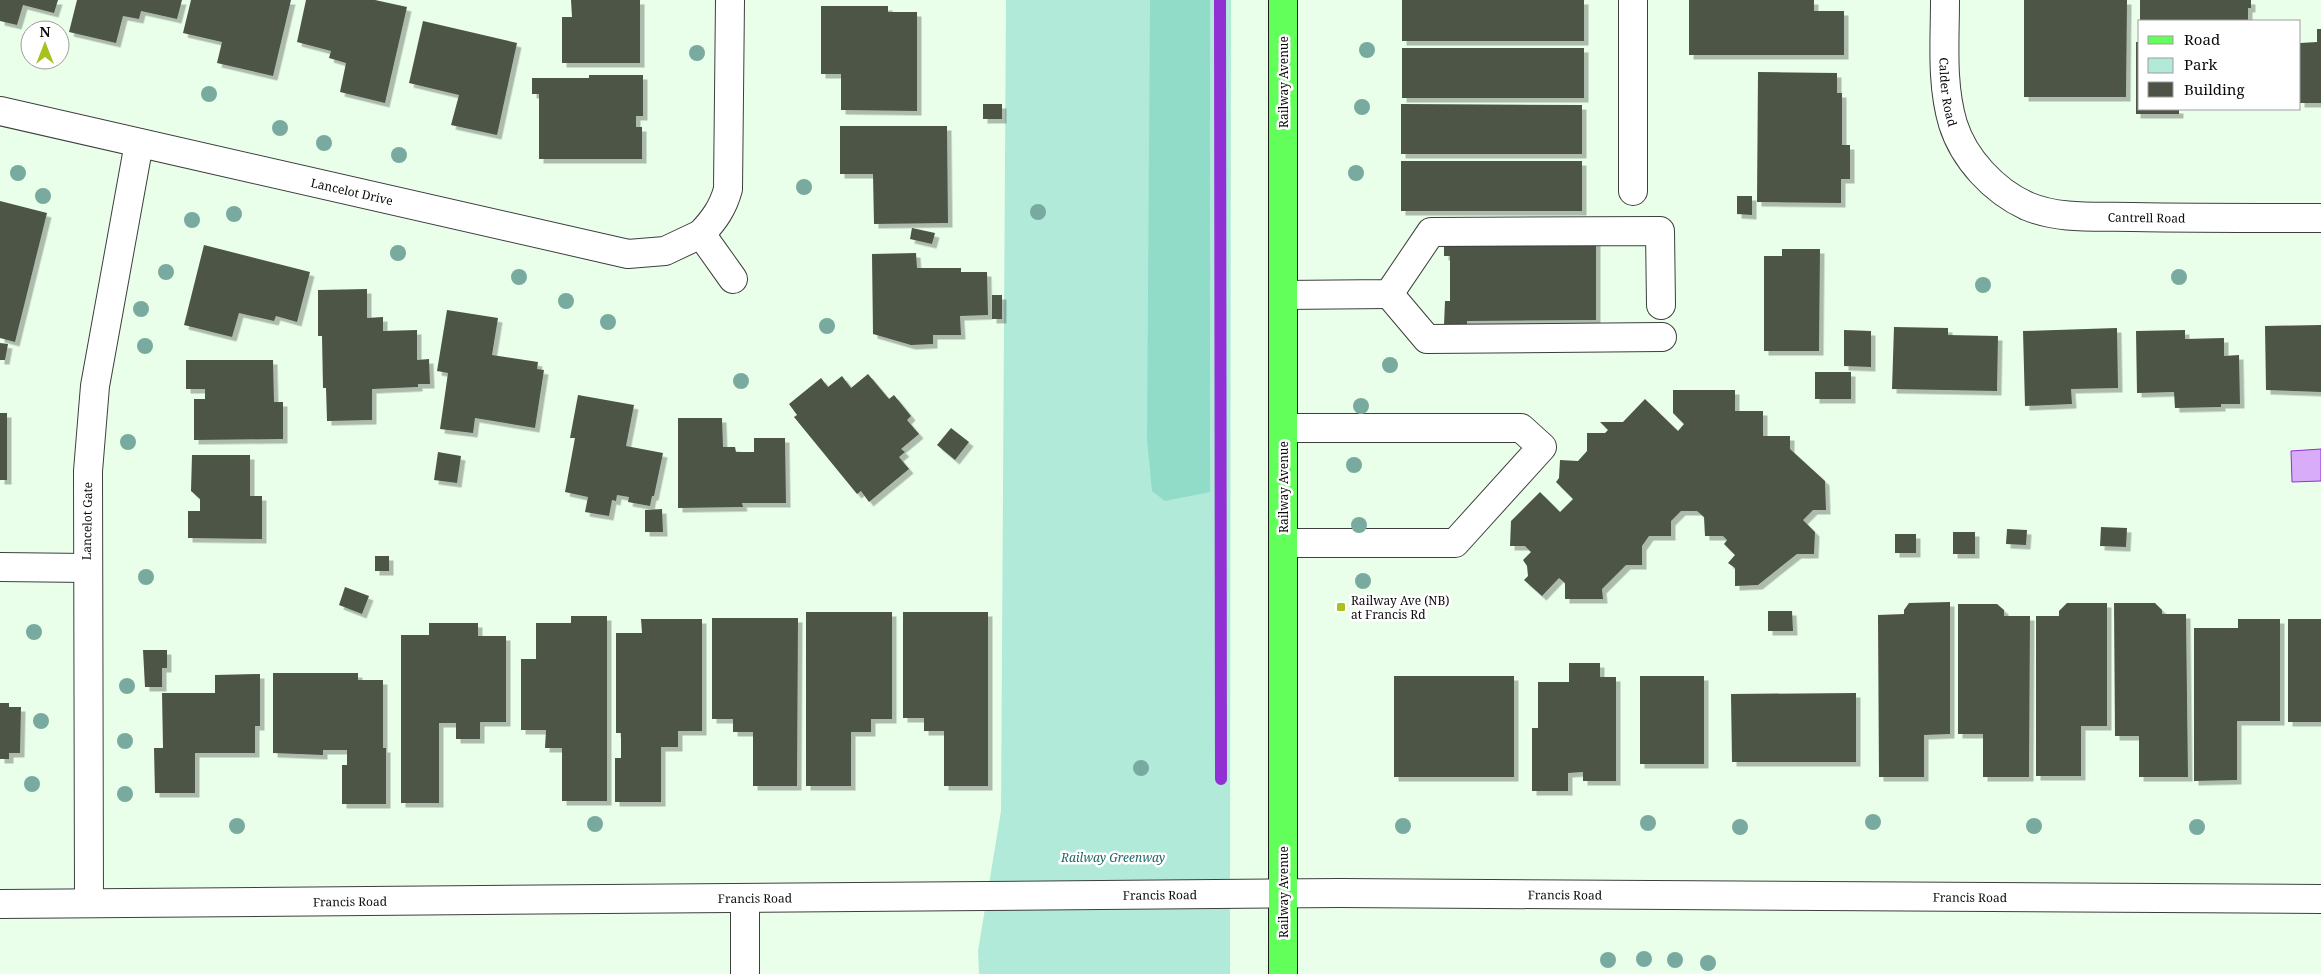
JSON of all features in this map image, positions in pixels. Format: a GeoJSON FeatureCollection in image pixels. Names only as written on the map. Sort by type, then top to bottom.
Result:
{"type":"FeatureCollection","features":[{"type":"Feature","properties":{"kind":"main road","name":"Railway Avenue"},"geometry":{"type":"LineString","coordinates":[[1282,0],[1283,974]]}},
{"type":"Feature","properties":{"kind":"street","name":"Lancelot Drive"},"geometry":{"type":"LineString","coordinates":[[0,112],[628,254],[665,251],[701,234],[714,220],[723,205],[728,189],[730,0]]}},
{"type":"Feature","properties":{"kind":"street"},"geometry":{"type":"LineString","coordinates":[[1633,0],[1633,191]]}},
{"type":"Feature","properties":{"kind":"street","name":"Calder Road"},"geometry":{"type":"LineString","coordinates":[[1945,0],[1948,105],[1954,126],[1965,148],[1983,174]]}},
{"type":"Feature","properties":{"kind":"street","name":"Lancelot Gate"},"geometry":{"type":"LineString","coordinates":[[90,903],[88,471],[95,386],[139,143]]}},
{"type":"Feature","properties":{"kind":"street","name":"Cantrell Road"},"geometry":{"type":"LineString","coordinates":[[1983,174],[2004,194],[2028,206],[2073,216],[2321,218]]}},
{"type":"Feature","properties":{"kind":"street"},"geometry":{"type":"LineString","coordinates":[[1389,294],[1431,232],[1660,231],[1661,305]]}},
{"type":"Feature","properties":{"kind":"street"},"geometry":{"type":"LineString","coordinates":[[701,234],[733,279]]}},
{"type":"Feature","properties":{"kind":"street"},"geometry":{"type":"LineString","coordinates":[[1283,295],[1389,294]]}},
{"type":"Feature","properties":{"kind":"street"},"geometry":{"type":"LineString","coordinates":[[1389,294],[1427,339],[1662,337]]}},
{"type":"Feature","properties":{"kind":"street"},"geometry":{"type":"LineString","coordinates":[[1283,428],[1521,428],[1542,446],[1455,543],[1283,543]]}},
{"type":"Feature","properties":{"kind":"street"},"geometry":{"type":"LineString","coordinates":[[0,567],[87,568]]}},
{"type":"Feature","properties":{"kind":"street","name":"Francis Road"},"geometry":{"type":"LineString","coordinates":[[0,904],[1283,894],[2321,899]]}},
{"type":"Feature","properties":{"kind":"street"},"geometry":{"type":"LineString","coordinates":[[745,898],[745,974]]}},
{"type":"Feature","properties":{"kind":"green space","name":"Railway Greenway"},"geometry":{"type":"Polygon","coordinates":[[[1006,0],[1231,0],[1230,974],[979,974],[978,951],[1001,811],[1006,0]]]}},
{"type":"Feature","properties":{"kind":"shaded area"},"geometry":{"type":"Polygon","coordinates":[[[1150,0],[1210,0],[1210,492],[1165,501],[1152,491],[1147,439],[1150,0]]]}},
{"type":"Feature","properties":{"kind":"shaded area"},"geometry":{"type":"Polygon","coordinates":[[[2321,449],[2321,481],[2292,482],[2291,451],[2321,449]]]}},
{"type":"Feature","properties":{"kind":"building"},"geometry":{"type":"Polygon","coordinates":[[[0,0],[58,0],[54,13],[23,5],[17,25],[0,21],[0,0]]]}},
{"type":"Feature","properties":{"kind":"building"},"geometry":{"type":"Polygon","coordinates":[[[77,0],[182,0],[177,19],[141,11],[139,19],[123,16],[116,43],[70,32],[77,0]]]}},
{"type":"Feature","properties":{"kind":"building"},"geometry":{"type":"Polygon","coordinates":[[[191,0],[291,0],[273,76],[217,63],[222,42],[183,33],[191,0]]]}},
{"type":"Feature","properties":{"kind":"building"},"geometry":{"type":"Polygon","coordinates":[[[306,0],[375,0],[407,7],[385,103],[340,92],[346,63],[329,58],[331,51],[297,42],[306,0]]]}},
{"type":"Feature","properties":{"kind":"building"},"geometry":{"type":"Polygon","coordinates":[[[571,0],[640,0],[640,63],[562,63],[562,17],[572,17],[571,0]]]}},
{"type":"Feature","properties":{"kind":"building"},"geometry":{"type":"Polygon","coordinates":[[[1402,0],[1584,0],[1584,41],[1402,41],[1402,0]]]}},
{"type":"Feature","properties":{"kind":"building"},"geometry":{"type":"Polygon","coordinates":[[[1689,0],[1814,0],[1814,11],[1844,11],[1844,55],[1689,55],[1689,0]]]}},
{"type":"Feature","properties":{"kind":"building"},"geometry":{"type":"Polygon","coordinates":[[[2024,0],[2127,0],[2126,97],[2024,97],[2024,0]]]}},
{"type":"Feature","properties":{"kind":"building"},"geometry":{"type":"Polygon","coordinates":[[[2140,0],[2251,0],[2251,8],[2248,8],[2248,20],[2140,20],[2140,0]]]}},
{"type":"Feature","properties":{"kind":"building"},"geometry":{"type":"Polygon","coordinates":[[[821,6],[888,6],[888,12],[917,12],[917,111],[841,110],[841,74],[821,74],[821,6]]]}},
{"type":"Feature","properties":{"kind":"building"},"geometry":{"type":"Polygon","coordinates":[[[423,21],[517,43],[497,135],[451,125],[459,95],[409,83],[423,21]]]}},
{"type":"Feature","properties":{"kind":"building"},"geometry":{"type":"Polygon","coordinates":[[[2317,29],[2321,29],[2321,103],[2301,103],[2301,43],[2317,42],[2317,29]]]}},
{"type":"Feature","properties":{"kind":"building"},"geometry":{"type":"Polygon","coordinates":[[[2136,42],[2138,42],[2138,110],[2179,110],[2179,114],[2136,114],[2136,42]]]}},
{"type":"Feature","properties":{"kind":"building"},"geometry":{"type":"Polygon","coordinates":[[[1402,48],[1584,48],[1584,98],[1402,98],[1402,48]]]}},
{"type":"Feature","properties":{"kind":"building"},"geometry":{"type":"Polygon","coordinates":[[[1758,72],[1837,73],[1837,93],[1842,93],[1842,145],[1850,145],[1850,179],[1841,179],[1841,203],[1757,202],[1758,72]]]}},
{"type":"Feature","properties":{"kind":"building"},"geometry":{"type":"Polygon","coordinates":[[[589,75],[643,75],[643,116],[636,116],[636,127],[642,127],[642,159],[539,159],[539,94],[532,94],[532,78],[589,78],[589,75]]]}},
{"type":"Feature","properties":{"kind":"building"},"geometry":{"type":"Polygon","coordinates":[[[983,104],[1002,104],[1002,119],[983,119],[983,104]]]}},
{"type":"Feature","properties":{"kind":"building"},"geometry":{"type":"Polygon","coordinates":[[[1401,104],[1582,105],[1582,154],[1401,154],[1401,104]]]}},
{"type":"Feature","properties":{"kind":"building"},"geometry":{"type":"Polygon","coordinates":[[[840,126],[947,126],[948,223],[874,224],[873,174],[840,174],[840,126]]]}},
{"type":"Feature","properties":{"kind":"building"},"geometry":{"type":"Polygon","coordinates":[[[1401,161],[1582,161],[1582,211],[1401,211],[1401,161]]]}},
{"type":"Feature","properties":{"kind":"building"},"geometry":{"type":"Polygon","coordinates":[[[1737,196],[1752,196],[1752,215],[1737,214],[1737,196]]]}},
{"type":"Feature","properties":{"kind":"building"},"geometry":{"type":"Polygon","coordinates":[[[0,201],[47,213],[15,342],[0,338],[0,201]]]}},
{"type":"Feature","properties":{"kind":"building"},"geometry":{"type":"Polygon","coordinates":[[[912,228],[935,233],[932,244],[910,239],[912,228]]]}},
{"type":"Feature","properties":{"kind":"building"},"geometry":{"type":"Polygon","coordinates":[[[1444,236],[1596,239],[1596,320],[1467,321],[1467,325],[1444,325],[1445,301],[1450,301],[1450,256],[1444,256],[1444,236]]]}},
{"type":"Feature","properties":{"kind":"building"},"geometry":{"type":"Polygon","coordinates":[[[204,245],[310,272],[297,322],[276,316],[274,321],[239,313],[232,337],[184,325],[204,245]]]}},
{"type":"Feature","properties":{"kind":"building"},"geometry":{"type":"Polygon","coordinates":[[[1782,249],[1820,249],[1819,351],[1764,351],[1764,256],[1782,256],[1782,249]]]}},
{"type":"Feature","properties":{"kind":"building"},"geometry":{"type":"Polygon","coordinates":[[[916,253],[917,268],[961,268],[961,272],[987,272],[988,315],[960,316],[961,335],[933,335],[933,344],[911,345],[873,334],[872,254],[916,253]]]}},
{"type":"Feature","properties":{"kind":"building"},"geometry":{"type":"Polygon","coordinates":[[[367,289],[367,318],[383,317],[383,331],[417,330],[417,360],[429,359],[430,384],[418,384],[418,387],[372,389],[372,420],[327,421],[326,388],[323,388],[322,336],[318,336],[318,290],[367,289]]]}},
{"type":"Feature","properties":{"kind":"building"},"geometry":{"type":"Polygon","coordinates":[[[992,295],[1002,295],[1002,319],[992,319],[992,295]]]}},
{"type":"Feature","properties":{"kind":"building"},"geometry":{"type":"Polygon","coordinates":[[[447,310],[498,318],[492,355],[538,362],[537,369],[544,370],[535,428],[475,418],[473,433],[440,429],[448,373],[437,371],[447,310]]]}},
{"type":"Feature","properties":{"kind":"building"},"geometry":{"type":"Polygon","coordinates":[[[2321,325],[2321,392],[2266,390],[2265,326],[2321,325]]]}},
{"type":"Feature","properties":{"kind":"building"},"geometry":{"type":"Polygon","coordinates":[[[1894,327],[1948,328],[1948,335],[1998,336],[1997,391],[1892,389],[1894,327]]]}},
{"type":"Feature","properties":{"kind":"building"},"geometry":{"type":"Polygon","coordinates":[[[2117,328],[2118,388],[2071,389],[2072,404],[2025,406],[2023,331],[2117,328]]]}},
{"type":"Feature","properties":{"kind":"building"},"geometry":{"type":"Polygon","coordinates":[[[1844,330],[1871,331],[1871,367],[1844,366],[1844,330]]]}},
{"type":"Feature","properties":{"kind":"building"},"geometry":{"type":"Polygon","coordinates":[[[2185,330],[2185,339],[2224,338],[2224,356],[2239,355],[2240,404],[2221,404],[2221,407],[2175,408],[2174,392],[2137,393],[2136,331],[2185,330]]]}},
{"type":"Feature","properties":{"kind":"building"},"geometry":{"type":"Polygon","coordinates":[[[0,343],[8,344],[5,360],[0,360],[0,343]]]}},
{"type":"Feature","properties":{"kind":"building"},"geometry":{"type":"Polygon","coordinates":[[[186,360],[273,360],[274,402],[283,402],[283,439],[194,440],[194,399],[205,399],[205,389],[186,389],[186,360]]]}},
{"type":"Feature","properties":{"kind":"building"},"geometry":{"type":"Polygon","coordinates":[[[1815,372],[1851,372],[1851,399],[1815,399],[1815,372]]]}},
{"type":"Feature","properties":{"kind":"building"},"geometry":{"type":"Polygon","coordinates":[[[868,374],[889,399],[894,395],[911,416],[907,420],[919,434],[901,449],[905,452],[899,457],[909,469],[869,502],[861,491],[857,494],[794,417],[797,415],[789,404],[821,378],[828,387],[842,376],[851,388],[868,374]]]}},
{"type":"Feature","properties":{"kind":"building"},"geometry":{"type":"Polygon","coordinates":[[[1673,390],[1735,390],[1735,411],[1763,411],[1763,436],[1790,436],[1790,449],[1825,481],[1826,510],[1813,510],[1803,520],[1815,532],[1814,554],[1797,554],[1758,585],[1735,586],[1735,568],[1728,563],[1735,555],[1724,544],[1727,540],[1723,536],[1705,536],[1704,517],[1697,511],[1681,511],[1671,521],[1671,536],[1649,536],[1642,546],[1642,565],[1626,565],[1602,589],[1603,599],[1565,599],[1565,583],[1559,578],[1542,596],[1524,580],[1528,576],[1527,566],[1523,560],[1531,552],[1525,546],[1510,546],[1511,521],[1540,492],[1560,512],[1573,499],[1556,482],[1559,478],[1560,460],[1578,461],[1587,451],[1587,433],[1605,433],[1608,430],[1600,422],[1623,422],[1645,399],[1678,431],[1684,424],[1673,413],[1673,390]]]}},
{"type":"Feature","properties":{"kind":"building"},"geometry":{"type":"Polygon","coordinates":[[[578,395],[634,405],[626,446],[663,453],[654,496],[652,496],[650,506],[628,502],[629,497],[617,495],[616,501],[612,500],[609,516],[585,512],[588,497],[565,492],[575,438],[570,438],[578,395]]]}},
{"type":"Feature","properties":{"kind":"building"},"geometry":{"type":"Polygon","coordinates":[[[0,413],[7,413],[7,480],[0,480],[0,413]]]}},
{"type":"Feature","properties":{"kind":"building"},"geometry":{"type":"Polygon","coordinates":[[[678,418],[722,418],[723,447],[735,447],[736,452],[754,452],[754,438],[785,438],[786,503],[742,503],[743,507],[678,508],[678,418]]]}},
{"type":"Feature","properties":{"kind":"building"},"geometry":{"type":"Polygon","coordinates":[[[951,428],[969,442],[955,460],[937,445],[951,428]]]}},
{"type":"Feature","properties":{"kind":"building"},"geometry":{"type":"Polygon","coordinates":[[[438,452],[461,456],[457,483],[434,480],[438,452]]]}},
{"type":"Feature","properties":{"kind":"building"},"geometry":{"type":"Polygon","coordinates":[[[192,455],[250,455],[250,496],[262,496],[262,539],[188,538],[188,511],[200,511],[200,499],[191,491],[192,455]]]}},
{"type":"Feature","properties":{"kind":"building"},"geometry":{"type":"Polygon","coordinates":[[[662,509],[663,532],[645,532],[645,510],[662,509]]]}},
{"type":"Feature","properties":{"kind":"building"},"geometry":{"type":"Polygon","coordinates":[[[2101,527],[2127,528],[2126,547],[2100,546],[2101,527]]]}},
{"type":"Feature","properties":{"kind":"building"},"geometry":{"type":"Polygon","coordinates":[[[2007,529],[2027,530],[2026,545],[2006,544],[2007,529]]]}},
{"type":"Feature","properties":{"kind":"building"},"geometry":{"type":"Polygon","coordinates":[[[1953,532],[1975,532],[1975,554],[1953,554],[1953,532]]]}},
{"type":"Feature","properties":{"kind":"building"},"geometry":{"type":"Polygon","coordinates":[[[1895,534],[1916,534],[1916,553],[1895,553],[1895,534]]]}},
{"type":"Feature","properties":{"kind":"building"},"geometry":{"type":"Polygon","coordinates":[[[375,556],[389,556],[389,571],[375,571],[375,556]]]}},
{"type":"Feature","properties":{"kind":"building"},"geometry":{"type":"Polygon","coordinates":[[[345,587],[369,596],[362,614],[339,605],[345,587]]]}},
{"type":"Feature","properties":{"kind":"building"},"geometry":{"type":"Polygon","coordinates":[[[1950,602],[1950,734],[1924,735],[1924,777],[1879,777],[1878,615],[1904,614],[1904,610],[1909,603],[1950,602]]]}},
{"type":"Feature","properties":{"kind":"building"},"geometry":{"type":"Polygon","coordinates":[[[2067,603],[2107,603],[2107,726],[2081,726],[2081,776],[2036,776],[2036,616],[2059,616],[2059,611],[2067,603]]]}},
{"type":"Feature","properties":{"kind":"building"},"geometry":{"type":"Polygon","coordinates":[[[2114,603],[2155,603],[2162,610],[2162,614],[2186,614],[2188,777],[2139,777],[2139,736],[2115,736],[2114,603]]]}},
{"type":"Feature","properties":{"kind":"building"},"geometry":{"type":"Polygon","coordinates":[[[1958,604],[1997,604],[2004,610],[2004,616],[2030,616],[2029,777],[1983,777],[1983,734],[1958,734],[1958,604]]]}},
{"type":"Feature","properties":{"kind":"building"},"geometry":{"type":"Polygon","coordinates":[[[1768,611],[1792,611],[1793,631],[1768,631],[1768,611]]]}},
{"type":"Feature","properties":{"kind":"building"},"geometry":{"type":"Polygon","coordinates":[[[806,612],[892,612],[892,719],[871,719],[871,732],[851,732],[851,786],[806,786],[806,612]]]}},
{"type":"Feature","properties":{"kind":"building"},"geometry":{"type":"Polygon","coordinates":[[[903,612],[988,612],[988,786],[944,786],[944,731],[924,731],[924,718],[903,718],[903,612]]]}},
{"type":"Feature","properties":{"kind":"building"},"geometry":{"type":"Polygon","coordinates":[[[571,616],[607,616],[607,801],[562,801],[562,748],[545,748],[546,730],[521,730],[521,659],[536,659],[536,623],[571,623],[571,616]]]}},
{"type":"Feature","properties":{"kind":"building"},"geometry":{"type":"Polygon","coordinates":[[[712,618],[798,618],[797,786],[753,786],[753,732],[733,732],[733,719],[712,719],[712,618]]]}},
{"type":"Feature","properties":{"kind":"building"},"geometry":{"type":"Polygon","coordinates":[[[641,619],[702,619],[702,731],[678,731],[678,747],[661,747],[661,802],[615,802],[615,758],[621,758],[621,733],[616,733],[616,633],[642,633],[641,619]]]}},
{"type":"Feature","properties":{"kind":"building"},"geometry":{"type":"Polygon","coordinates":[[[2238,619],[2280,619],[2280,721],[2237,721],[2237,780],[2194,781],[2194,628],[2238,628],[2238,619]]]}},
{"type":"Feature","properties":{"kind":"building"},"geometry":{"type":"Polygon","coordinates":[[[2288,619],[2321,619],[2321,722],[2288,722],[2288,619]]]}},
{"type":"Feature","properties":{"kind":"building"},"geometry":{"type":"Polygon","coordinates":[[[429,623],[478,623],[478,636],[506,636],[506,722],[480,722],[480,739],[456,739],[456,723],[439,723],[439,803],[401,803],[401,635],[429,635],[429,623]]]}},
{"type":"Feature","properties":{"kind":"building"},"geometry":{"type":"Polygon","coordinates":[[[143,650],[167,650],[167,668],[162,668],[162,687],[145,687],[143,650]]]}},
{"type":"Feature","properties":{"kind":"building"},"geometry":{"type":"Polygon","coordinates":[[[1569,663],[1600,663],[1600,677],[1616,677],[1616,781],[1583,781],[1583,772],[1568,773],[1568,791],[1532,791],[1532,728],[1538,728],[1538,682],[1569,682],[1569,663]]]}},
{"type":"Feature","properties":{"kind":"building"},"geometry":{"type":"Polygon","coordinates":[[[273,673],[358,673],[358,680],[383,680],[383,748],[386,748],[386,804],[342,804],[342,765],[347,765],[347,750],[323,750],[323,755],[273,753],[273,673]]]}},
{"type":"Feature","properties":{"kind":"building"},"geometry":{"type":"Polygon","coordinates":[[[260,674],[260,726],[255,726],[255,753],[195,753],[195,793],[155,793],[154,748],[163,748],[162,693],[215,693],[215,675],[260,674]]]}},
{"type":"Feature","properties":{"kind":"building"},"geometry":{"type":"Polygon","coordinates":[[[1394,676],[1514,676],[1514,777],[1394,777],[1394,676]]]}},
{"type":"Feature","properties":{"kind":"building"},"geometry":{"type":"Polygon","coordinates":[[[1640,676],[1704,676],[1704,764],[1640,764],[1640,676]]]}},
{"type":"Feature","properties":{"kind":"building"},"geometry":{"type":"Polygon","coordinates":[[[1856,693],[1856,762],[1732,762],[1731,694],[1856,693]]]}},
{"type":"Feature","properties":{"kind":"building"},"geometry":{"type":"Polygon","coordinates":[[[0,703],[9,703],[9,707],[21,707],[20,753],[9,753],[9,759],[0,759],[0,703]]]}},
{"type":"Feature","properties":{"kind":"waterway"},"geometry":{"type":"LineString","coordinates":[[1220,0],[1221,779]]}},
{"type":"Feature","properties":{"kind":"place","name":"Railway Ave (NB) at Francis Rd"},"geometry":{"type":"Point","coordinates":[1341,607]}}]}
